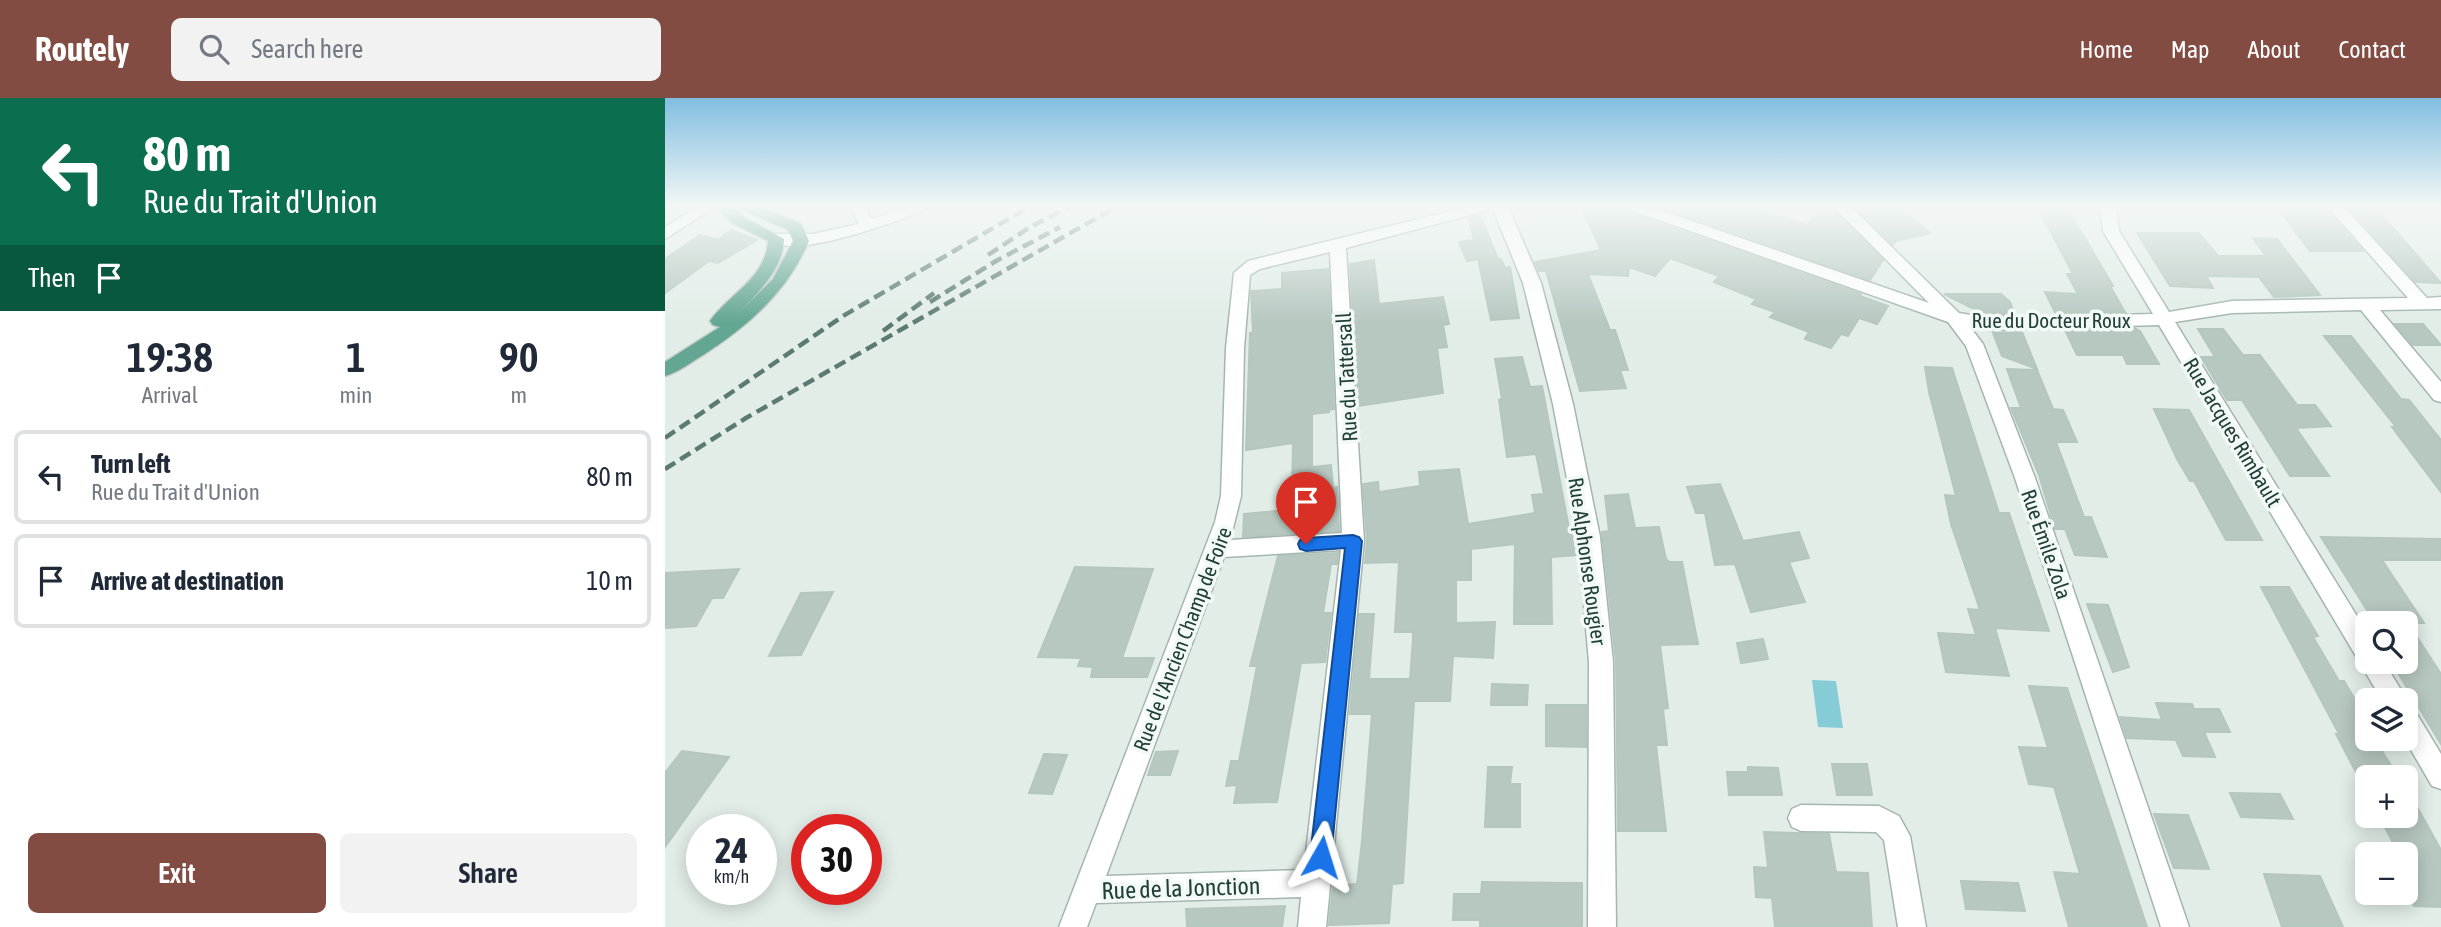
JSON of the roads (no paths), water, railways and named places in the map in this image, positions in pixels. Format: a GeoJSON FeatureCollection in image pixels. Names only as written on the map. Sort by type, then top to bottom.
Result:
{"type":"FeatureCollection","features":[{"type":"Feature","properties":{"kind":"main road"},"geometry":{"type":"LineString","coordinates":[[665,369],[730,310],[756,282],[774,258],[777,246]]}},
{"type":"Feature","properties":{"kind":"main road"},"geometry":{"type":"LineString","coordinates":[[665,369],[721,335],[741,319],[780,279],[793,261],[796,246]]}},
{"type":"Feature","properties":{"kind":"street","name":"Rue de l'Ancien Champ de Foire"},"geometry":{"type":"LineString","coordinates":[[1073,927],[1218,549],[1231,496],[1235,348],[1242,273],[1254,265],[1338,246]]}},
{"type":"Feature","properties":{"kind":"street","name":"Rue du Tattersall"},"geometry":{"type":"LineString","coordinates":[[1312,927],[1353,541],[1338,246]]}},
{"type":"Feature","properties":{"kind":"street","name":"Rue Alphonse Rougier"},"geometry":{"type":"LineString","coordinates":[[1516,246],[1532,283],[1563,404],[1589,537],[1601,662],[1602,927]]}},
{"type":"Feature","properties":{"kind":"street","name":"Rue du Docteur Roux"},"geometry":{"type":"LineString","coordinates":[[1747,246],[1954,318],[1989,324],[2165,320],[2232,307],[2441,303]]}},
{"type":"Feature","properties":{"kind":"street","name":"Rue Émile Zola"},"geometry":{"type":"LineString","coordinates":[[1881,246],[1954,318],[1974,344],[2025,478],[2175,927]]}},
{"type":"Feature","properties":{"kind":"street","name":"Rue Jacques Rimbault"},"geometry":{"type":"LineString","coordinates":[[2120,246],[2355,634]]}},
{"type":"Feature","properties":{"kind":"street"},"geometry":{"type":"LineString","coordinates":[[2371,246],[2422,303]]}},
{"type":"Feature","properties":{"kind":"street"},"geometry":{"type":"LineString","coordinates":[[2366,305],[2441,395]]}},
{"type":"Feature","properties":{"kind":"street"},"geometry":{"type":"LineString","coordinates":[[1218,549],[1353,541]]}},
{"type":"Feature","properties":{"kind":"street"},"geometry":{"type":"LineString","coordinates":[[2418,739],[2441,777]]}},
{"type":"Feature","properties":{"kind":"street"},"geometry":{"type":"LineString","coordinates":[[1801,818],[1879,819],[1889,825],[1896,836],[1912,927]]}},
{"type":"Feature","properties":{"kind":"street","name":"Rue de la Jonction"},"geometry":{"type":"LineString","coordinates":[[1086,890],[1318,883]]}},
{"type":"Feature","properties":{"kind":"water"},"geometry":{"type":"Polygon","coordinates":[[[1812,680],[1836,681],[1843,728],[1818,727],[1812,680]]]}},
{"type":"Feature","properties":{"kind":"railway"},"geometry":{"type":"LineString","coordinates":[[665,438],[843,316],[963,246]]}},
{"type":"Feature","properties":{"kind":"railway"},"geometry":{"type":"LineString","coordinates":[[988,255],[1002,246]]}},
{"type":"Feature","properties":{"kind":"railway"},"geometry":{"type":"LineString","coordinates":[[930,302],[1025,246]]}},
{"type":"Feature","properties":{"kind":"railway"},"geometry":{"type":"LineString","coordinates":[[665,469],[746,418],[1048,246]]}},
{"type":"Feature","properties":{"kind":"railway"},"geometry":{"type":"LineString","coordinates":[[883,331],[934,293]]}}]}
